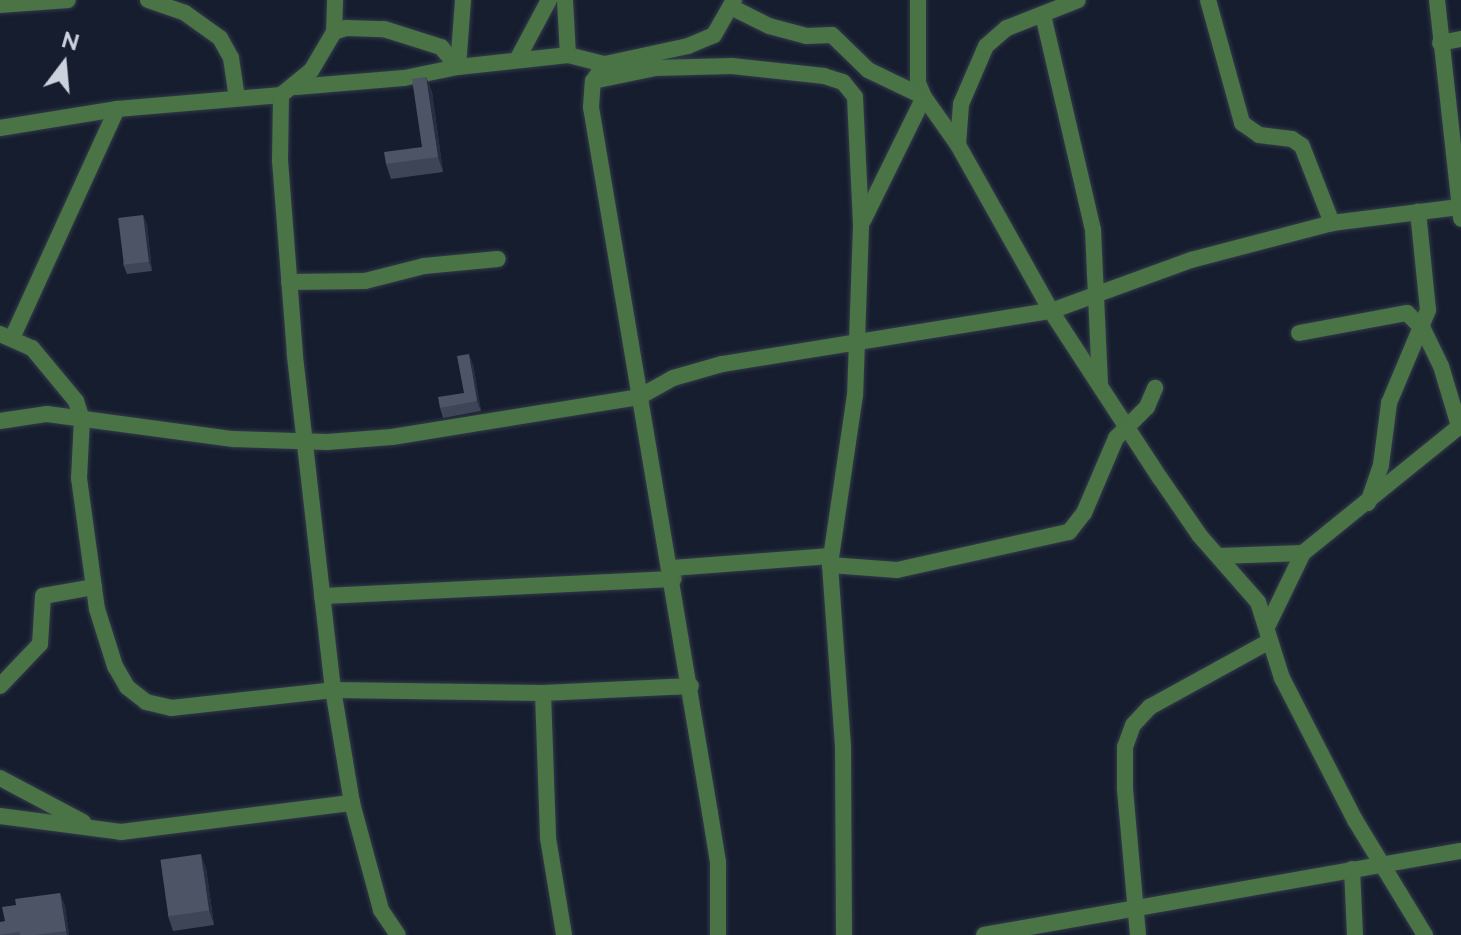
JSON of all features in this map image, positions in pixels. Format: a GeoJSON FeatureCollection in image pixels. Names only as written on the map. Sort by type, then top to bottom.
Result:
{"type":"FeatureCollection","features":[{"type":"Feature","properties":{"kind":"street"},"geometry":{"type":"LineString","coordinates":[[0,5],[68,0]]}},
{"type":"Feature","properties":{"kind":"street"},"geometry":{"type":"LineString","coordinates":[[148,0],[185,13],[220,38],[231,58],[237,98]]}},
{"type":"Feature","properties":{"kind":"street"},"geometry":{"type":"LineString","coordinates":[[296,87],[334,32],[335,0]]}},
{"type":"Feature","properties":{"kind":"street"},"geometry":{"type":"LineString","coordinates":[[458,67],[463,0]]}},
{"type":"Feature","properties":{"kind":"street"},"geometry":{"type":"LineString","coordinates":[[518,58],[549,0]]}},
{"type":"Feature","properties":{"kind":"street"},"geometry":{"type":"LineString","coordinates":[[565,0],[568,55]]}},
{"type":"Feature","properties":{"kind":"street"},"geometry":{"type":"LineString","coordinates":[[918,0],[918,83],[924,97],[958,145],[1051,311],[1180,509],[1243,581],[1324,760],[1380,864],[1425,935]]}},
{"type":"Feature","properties":{"kind":"street"},"geometry":{"type":"LineString","coordinates":[[958,145],[961,104],[986,46],[1007,28],[1078,0]]}},
{"type":"Feature","properties":{"kind":"street"},"geometry":{"type":"LineString","coordinates":[[1208,0],[1242,123],[1259,135],[1292,139],[1302,146],[1332,223]]}},
{"type":"Feature","properties":{"kind":"street"},"geometry":{"type":"LineString","coordinates":[[0,421],[47,414],[154,432],[305,442],[392,437],[639,397],[695,369],[1051,311],[1097,291],[1332,223],[1418,212],[1460,213],[1437,0]]}},
{"type":"Feature","properties":{"kind":"street"},"geometry":{"type":"LineString","coordinates":[[0,128],[117,109],[281,95],[296,87],[404,78],[518,58],[568,55],[605,64],[701,41],[714,35],[734,4],[769,26],[806,36],[832,35],[868,70],[924,97]]}},
{"type":"Feature","properties":{"kind":"street"},"geometry":{"type":"LineString","coordinates":[[1043,15],[1093,230],[1100,386]]}},
{"type":"Feature","properties":{"kind":"street"},"geometry":{"type":"LineString","coordinates":[[334,32],[384,29],[441,47],[458,67]]}},
{"type":"Feature","properties":{"kind":"street"},"geometry":{"type":"LineString","coordinates":[[1440,43],[1461,39]]}},
{"type":"Feature","properties":{"kind":"street"},"geometry":{"type":"LineString","coordinates":[[605,64],[593,81],[596,147],[691,686],[718,862],[718,935]]}},
{"type":"Feature","properties":{"kind":"street"},"geometry":{"type":"LineString","coordinates":[[593,81],[678,65],[732,66],[843,82],[855,97],[861,226],[852,441],[831,560],[843,746],[844,935]]}},
{"type":"Feature","properties":{"kind":"street"},"geometry":{"type":"LineString","coordinates":[[281,95],[289,282],[333,690],[352,803],[381,910],[398,935]]}},
{"type":"Feature","properties":{"kind":"street"},"geometry":{"type":"LineString","coordinates":[[861,226],[924,97]]}},
{"type":"Feature","properties":{"kind":"street"},"geometry":{"type":"LineString","coordinates":[[117,109],[7,335],[69,387],[82,419],[79,478],[94,587],[115,666],[127,687],[158,707],[333,690],[543,693],[691,686]]}},
{"type":"Feature","properties":{"kind":"street"},"geometry":{"type":"LineString","coordinates":[[1368,503],[1381,465],[1389,403],[1423,329],[1430,300],[1418,212]]}},
{"type":"Feature","properties":{"kind":"street"},"geometry":{"type":"LineString","coordinates":[[289,282],[365,281],[424,266],[498,259]]}},
{"type":"Feature","properties":{"kind":"street"},"geometry":{"type":"LineString","coordinates":[[1138,935],[1125,747],[1133,725],[1150,707],[1268,634],[1303,553],[1460,425],[1441,366],[1423,329],[1399,311],[1299,333]]}},
{"type":"Feature","properties":{"kind":"street"},"geometry":{"type":"LineString","coordinates":[[322,596],[831,560],[897,570],[1010,541],[1069,532],[1084,513],[1116,438],[1127,428],[1155,388]]}},
{"type":"Feature","properties":{"kind":"street"},"geometry":{"type":"LineString","coordinates":[[1220,556],[1303,553]]}},
{"type":"Feature","properties":{"kind":"street"},"geometry":{"type":"LineString","coordinates":[[0,686],[40,644],[43,596],[94,587]]}},
{"type":"Feature","properties":{"kind":"street"},"geometry":{"type":"LineString","coordinates":[[543,693],[548,838],[564,935]]}},
{"type":"Feature","properties":{"kind":"street"},"geometry":{"type":"LineString","coordinates":[[0,778],[96,829]]}},
{"type":"Feature","properties":{"kind":"street"},"geometry":{"type":"LineString","coordinates":[[0,816],[42,818],[96,829],[181,826],[352,803]]}},
{"type":"Feature","properties":{"kind":"street"},"geometry":{"type":"LineString","coordinates":[[994,934],[1135,905],[1461,851]]}},
{"type":"Feature","properties":{"kind":"street"},"geometry":{"type":"LineString","coordinates":[[1352,869],[1355,935]]}},
{"type":"Feature","properties":{"kind":"building"},"geometry":{"type":"Polygon","coordinates":[[[426,77],[438,157],[386,164],[384,152],[422,147],[412,79],[426,77]]]}},
{"type":"Feature","properties":{"kind":"building"},"geometry":{"type":"Polygon","coordinates":[[[143,215],[149,262],[124,265],[118,218],[143,215]]]}},
{"type":"Feature","properties":{"kind":"building"},"geometry":{"type":"Polygon","coordinates":[[[469,354],[477,401],[440,408],[438,397],[464,393],[457,356],[469,354]]]}},
{"type":"Feature","properties":{"kind":"building"},"geometry":{"type":"Polygon","coordinates":[[[201,854],[209,910],[168,916],[160,860],[201,854]]]}},
{"type":"Feature","properties":{"kind":"building"},"geometry":{"type":"Polygon","coordinates":[[[60,893],[66,931],[0,935],[0,922],[5,921],[2,907],[16,905],[15,899],[60,893]]]}}]}
